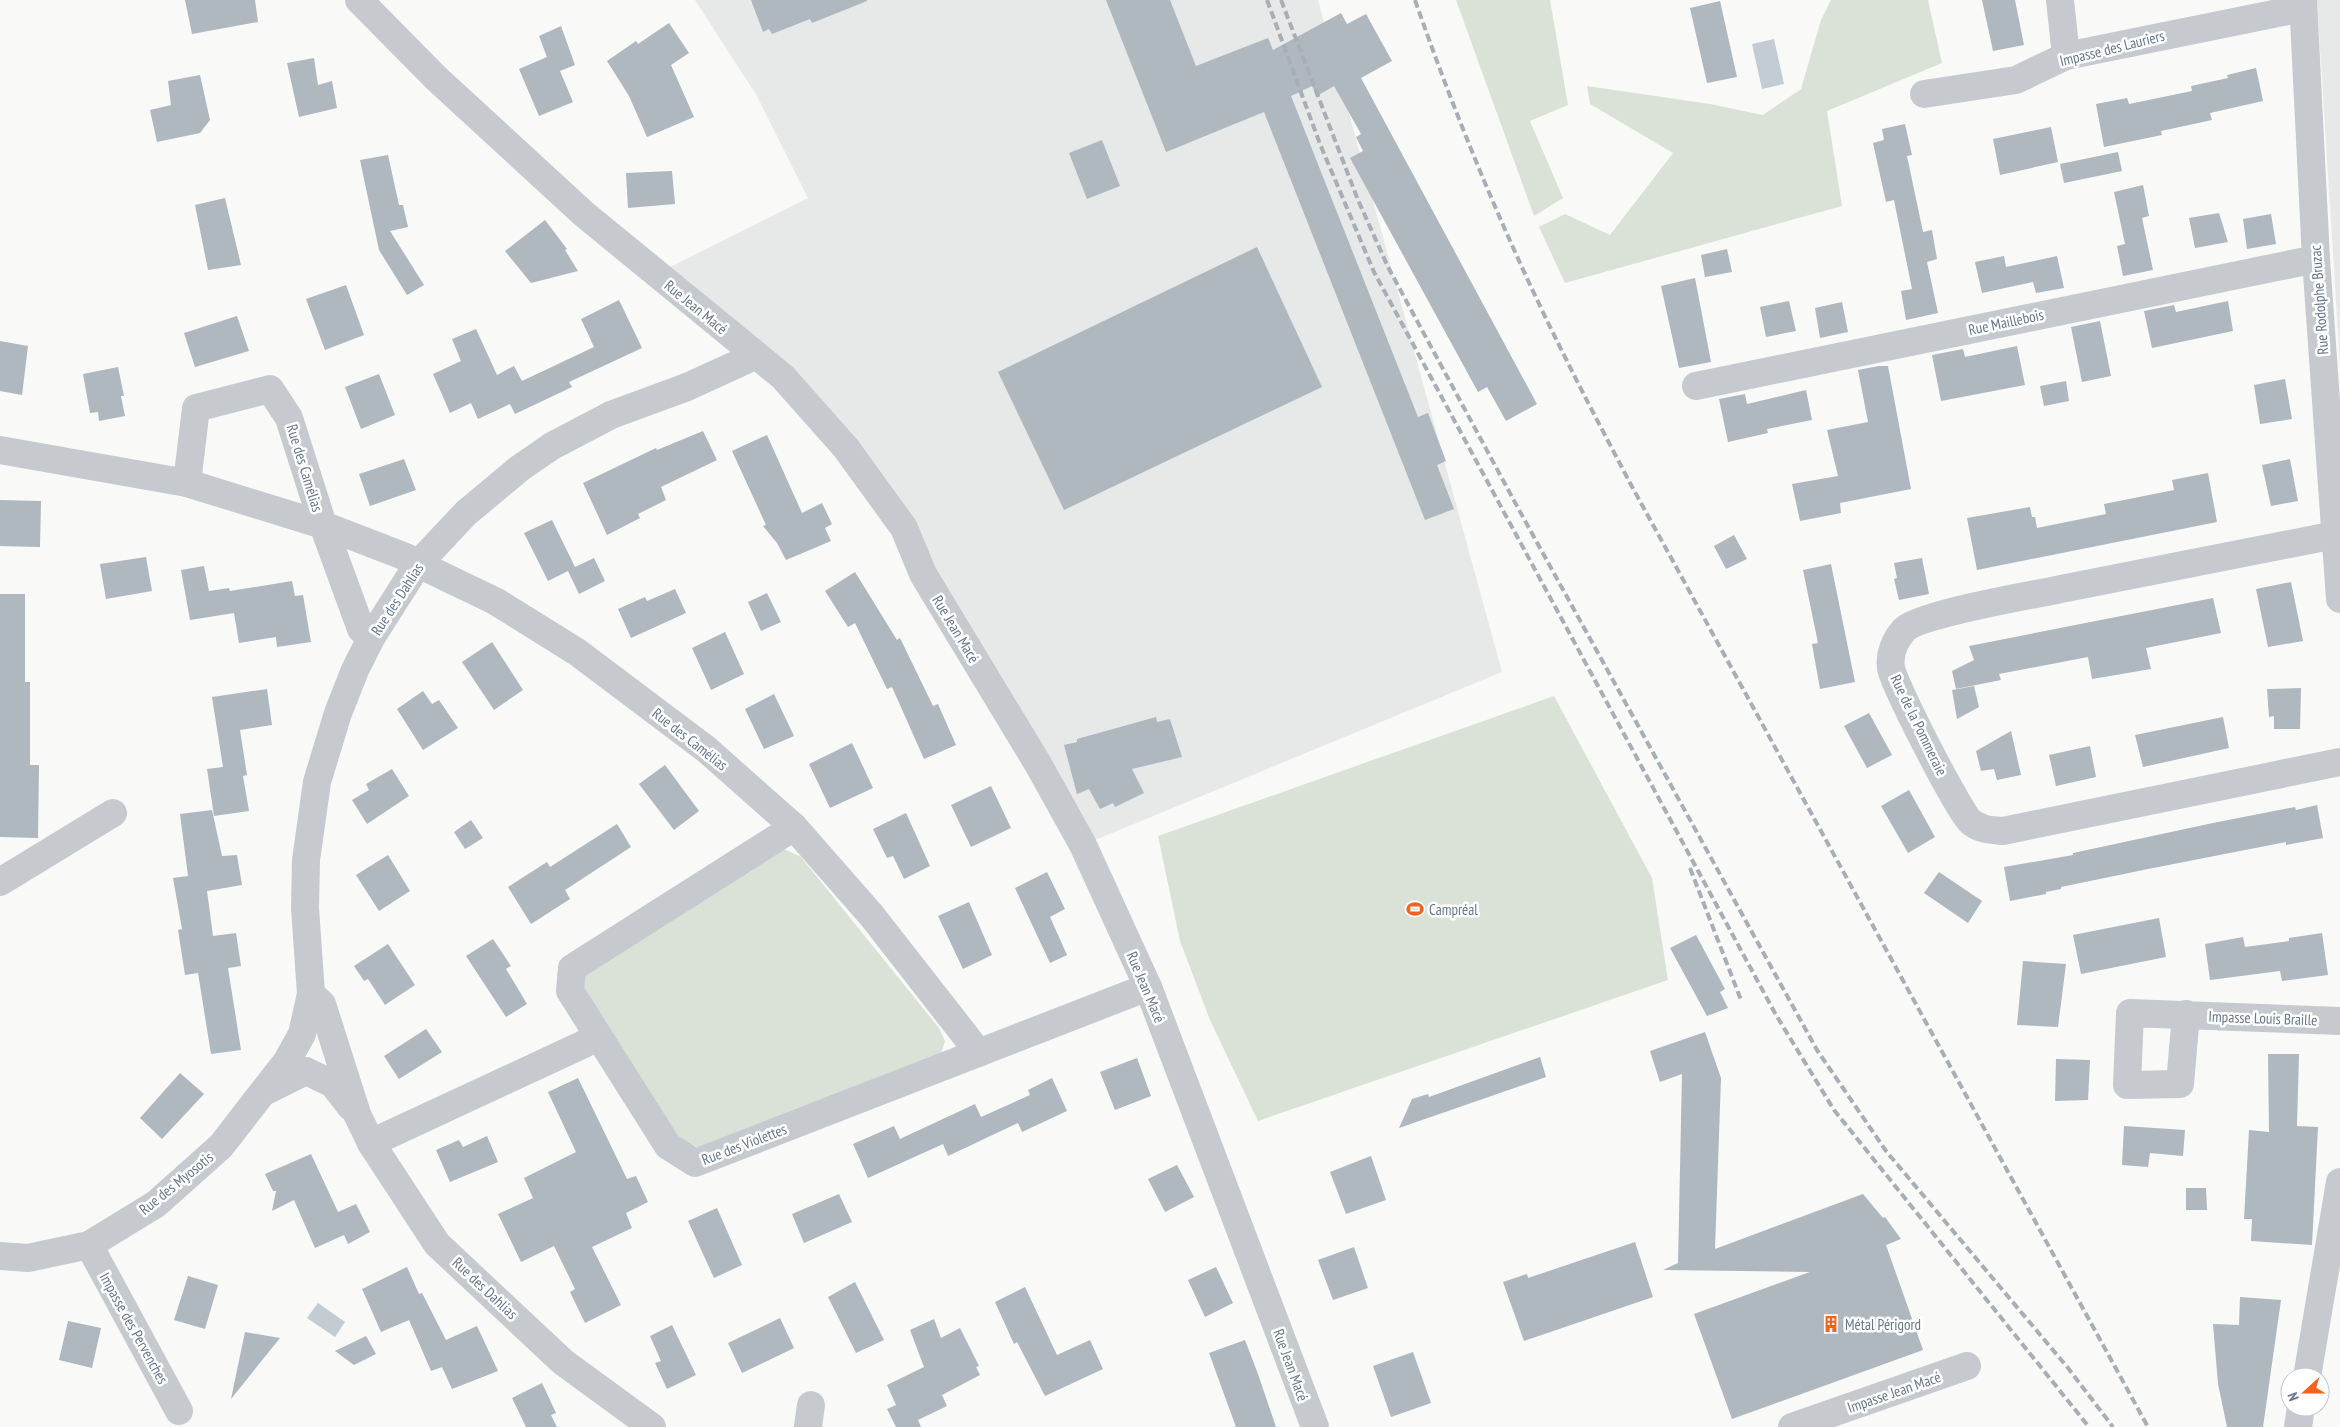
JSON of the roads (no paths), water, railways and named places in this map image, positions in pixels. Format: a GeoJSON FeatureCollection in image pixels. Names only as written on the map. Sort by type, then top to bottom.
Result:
{"type":"FeatureCollection","features":[{"type":"Feature","properties":{"kind":"street","name":"Rue Jean Macé"},"geometry":{"type":"LineString","coordinates":[[359,0],[436,78],[577,208],[783,377],[846,448],[904,528],[923,574],[1038,764],[1082,845],[1148,987],[1314,1427]]}},
{"type":"Feature","properties":{"kind":"street"},"geometry":{"type":"LineString","coordinates":[[2060,0],[2066,56]]}},
{"type":"Feature","properties":{"kind":"street","name":"Impasse des Lauriers"},"geometry":{"type":"LineString","coordinates":[[1924,94],[2016,80],[2066,56],[2303,4]]}},
{"type":"Feature","properties":{"kind":"street","name":"Rue Rodolphe Bruzac"},"geometry":{"type":"LineString","coordinates":[[2303,4],[2316,258],[2340,599]]}},
{"type":"Feature","properties":{"kind":"street","name":"Rue Maillebois"},"geometry":{"type":"LineString","coordinates":[[1696,386],[2316,258]]}},
{"type":"Feature","properties":{"kind":"street","name":"Rue des Dahlias"},"geometry":{"type":"LineString","coordinates":[[302,1034],[311,994],[305,908],[306,860],[317,782],[338,713],[371,638],[418,564],[466,513],[520,468],[552,446],[611,415],[687,388],[746,360],[754,354]]}},
{"type":"Feature","properties":{"kind":"street","name":"Rue des Camélias"},"geometry":{"type":"LineString","coordinates":[[187,483],[196,408],[270,389],[289,418],[323,524],[360,629],[371,638]]}},
{"type":"Feature","properties":{"kind":"street","name":"Rue des Camélias"},"geometry":{"type":"LineString","coordinates":[[0,450],[187,483],[323,524],[406,557],[495,601],[577,652],[706,749],[794,827],[872,916],[978,1053]]}},
{"type":"Feature","properties":{"kind":"street","name":"Rue de la Pommeraie"},"geometry":{"type":"LineString","coordinates":[[2335,535],[1992,603],[1926,619],[1905,628],[1894,644],[1891,668],[1905,704],[1950,788],[1970,822],[1986,830],[2003,831],[2340,762]]}},
{"type":"Feature","properties":{"kind":"street"},"geometry":{"type":"LineString","coordinates":[[0,882],[113,813]]}},
{"type":"Feature","properties":{"kind":"street","name":"Rue des Violettes"},"geometry":{"type":"LineString","coordinates":[[794,827],[572,968],[570,991],[668,1146],[695,1163],[1148,987]]}},
{"type":"Feature","properties":{"kind":"street","name":"Rue des Dahlias"},"geometry":{"type":"LineString","coordinates":[[311,994],[322,1004],[357,1114],[371,1143],[437,1244],[563,1362],[652,1427]]}},
{"type":"Feature","properties":{"kind":"street","name":"Impasse Louis Braille"},"geometry":{"type":"LineString","coordinates":[[2186,1014],[2340,1021]]}},
{"type":"Feature","properties":{"kind":"street"},"geometry":{"type":"LineString","coordinates":[[302,1034],[333,1039]]}},
{"type":"Feature","properties":{"kind":"street","name":"Rue des Myosotis"},"geometry":{"type":"LineString","coordinates":[[0,1256],[28,1258],[89,1245],[156,1204],[221,1146],[287,1061],[302,1034]]}},
{"type":"Feature","properties":{"kind":"street"},"geometry":{"type":"LineString","coordinates":[[371,1143],[584,1044],[598,1035]]}},
{"type":"Feature","properties":{"kind":"street","name":"Rue des Dahlias"},"geometry":{"type":"LineString","coordinates":[[262,1094],[306,1071],[333,1084],[357,1114]]}},
{"type":"Feature","properties":{"kind":"street"},"geometry":{"type":"LineString","coordinates":[[2308,1367],[2340,1182]]}},
{"type":"Feature","properties":{"kind":"street","name":"Impasse des Pervenches"},"geometry":{"type":"LineString","coordinates":[[89,1245],[179,1411]]}},
{"type":"Feature","properties":{"kind":"street","name":"Impasse Jean Macé"},"geometry":{"type":"LineString","coordinates":[[1792,1427],[1967,1366]]}},
{"type":"Feature","properties":{"kind":"railway"},"geometry":{"type":"LineString","coordinates":[[1267,0],[1320,144],[1374,272],[1776,1015],[1834,1110],[2089,1427]]}},
{"type":"Feature","properties":{"kind":"railway"},"geometry":{"type":"LineString","coordinates":[[1281,0],[1358,200],[1388,267],[1518,508],[1817,1050],[1886,1151],[2068,1368],[2113,1427]]}},
{"type":"Feature","properties":{"kind":"railway"},"geometry":{"type":"LineString","coordinates":[[1415,0],[1464,132],[1500,218],[1585,397],[1630,483],[2148,1427]]}},
{"type":"Feature","properties":{"kind":"railway"},"geometry":{"type":"LineString","coordinates":[[1690,868],[1741,1000]]}},
{"type":"Feature","properties":{"kind":"place","name":"Campréal"},"geometry":{"type":"Point","coordinates":[1415,909]}},
{"type":"Feature","properties":{"kind":"place","name":"Métal Périgord"},"geometry":{"type":"Point","coordinates":[1831,1324]}}]}
